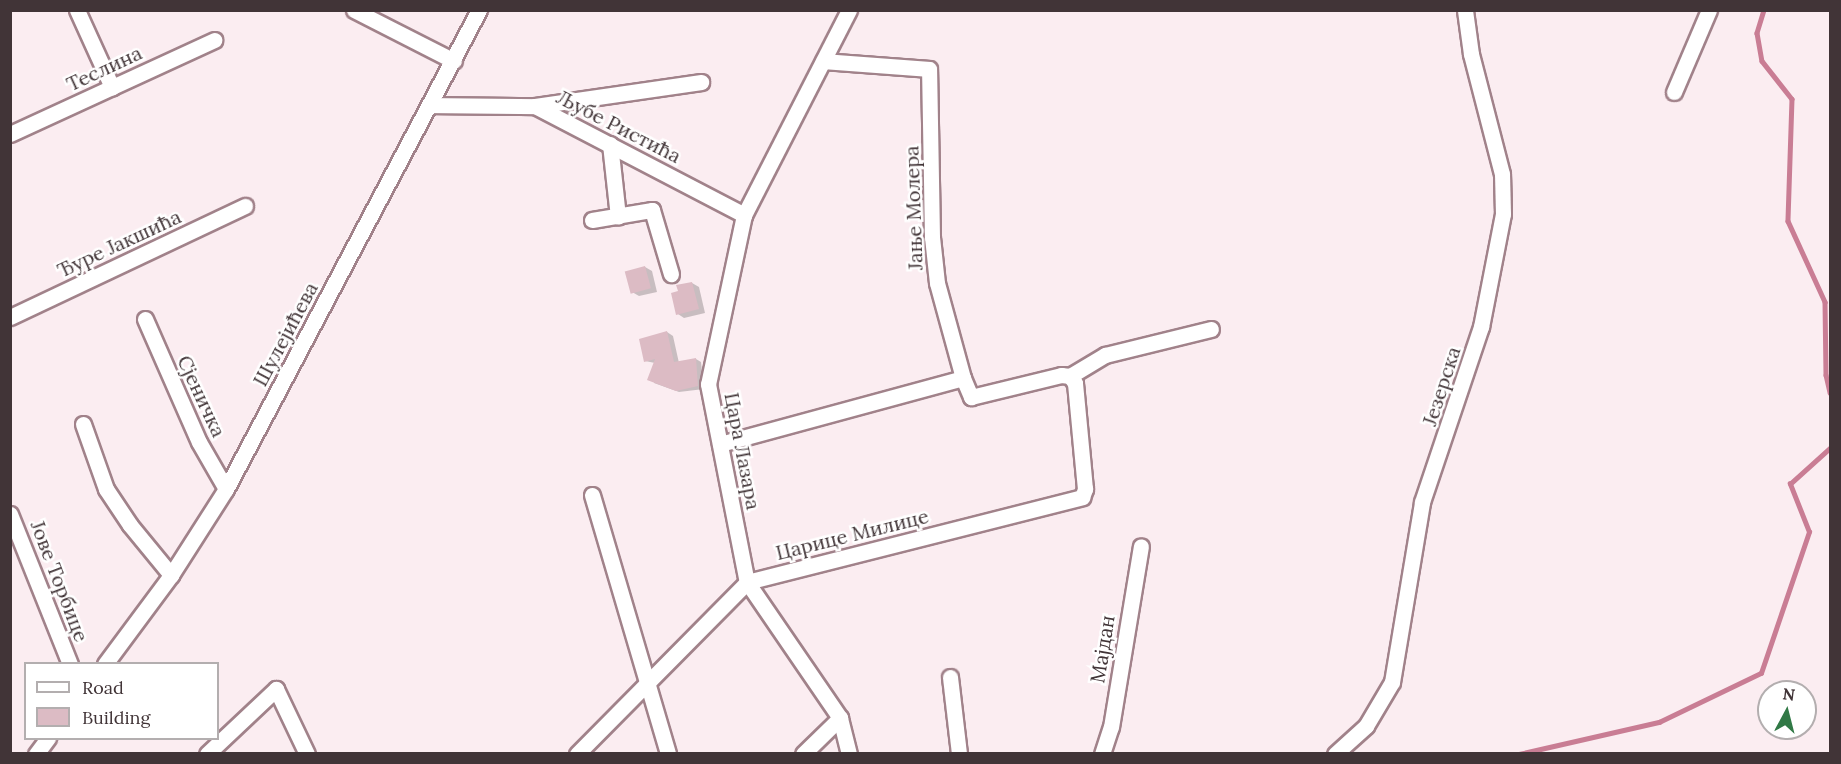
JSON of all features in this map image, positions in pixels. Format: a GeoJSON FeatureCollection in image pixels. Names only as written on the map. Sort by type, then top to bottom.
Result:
{"type":"FeatureCollection","features":[{"type":"Feature","properties":{"kind":"street"},"geometry":{"type":"LineString","coordinates":[[77,10],[112,87]]}},
{"type":"Feature","properties":{"kind":"street"},"geometry":{"type":"LineString","coordinates":[[354,10],[454,61]]}},
{"type":"Feature","properties":{"kind":"street","name":"Шулејићева"},"geometry":{"type":"LineString","coordinates":[[106,662],[171,575],[226,489],[431,105],[479,10]]}},
{"type":"Feature","properties":{"kind":"street","name":"Цара Лазара"},"geometry":{"type":"LineString","coordinates":[[849,10],[744,215],[708,384],[747,582],[840,718],[849,753]]}},
{"type":"Feature","properties":{"kind":"street","name":"Језерска"},"geometry":{"type":"LineString","coordinates":[[1335,753],[1366,726],[1392,682],[1422,502],[1481,327],[1503,214],[1502,174],[1471,54],[1465,10]]}},
{"type":"Feature","properties":{"kind":"street"},"geometry":{"type":"LineString","coordinates":[[1674,92],[1709,10]]}},
{"type":"Feature","properties":{"kind":"street","name":"Теслина"},"geometry":{"type":"LineString","coordinates":[[10,134],[214,40]]}},
{"type":"Feature","properties":{"kind":"street","name":"Јање Молера"},"geometry":{"type":"LineString","coordinates":[[823,61],[929,69],[932,237],[938,283],[963,378]]}},
{"type":"Feature","properties":{"kind":"street"},"geometry":{"type":"LineString","coordinates":[[535,106],[701,82]]}},
{"type":"Feature","properties":{"kind":"street","name":"Љубе Ристића"},"geometry":{"type":"LineString","coordinates":[[431,105],[535,106],[744,215]]}},
{"type":"Feature","properties":{"kind":"street"},"geometry":{"type":"LineString","coordinates":[[610,144],[618,217]]}},
{"type":"Feature","properties":{"kind":"street","name":"Ђуре Јакшића"},"geometry":{"type":"LineString","coordinates":[[10,317],[245,206]]}},
{"type":"Feature","properties":{"kind":"street"},"geometry":{"type":"LineString","coordinates":[[592,220],[652,210],[671,274]]}},
{"type":"Feature","properties":{"kind":"street","name":"Сјеничка"},"geometry":{"type":"LineString","coordinates":[[145,319],[194,434],[226,489]]}},
{"type":"Feature","properties":{"kind":"street"},"geometry":{"type":"LineString","coordinates":[[720,444],[963,378],[971,397],[1061,375],[1070,376],[1105,355],[1211,329]]}},
{"type":"Feature","properties":{"kind":"street","name":"Царице Милице"},"geometry":{"type":"LineString","coordinates":[[747,582],[1082,497],[1085,489],[1075,383],[1070,376]]}},
{"type":"Feature","properties":{"kind":"street"},"geometry":{"type":"LineString","coordinates":[[83,424],[106,489],[130,525],[171,575]]}},
{"type":"Feature","properties":{"kind":"street"},"geometry":{"type":"LineString","coordinates":[[592,495],[668,753]]}},
{"type":"Feature","properties":{"kind":"street","name":"Јове Торбице"},"geometry":{"type":"LineString","coordinates":[[10,514],[70,662]]}},
{"type":"Feature","properties":{"kind":"street","name":"Мајдан"},"geometry":{"type":"LineString","coordinates":[[1102,753],[1111,728],[1140,549]]}},
{"type":"Feature","properties":{"kind":"street"},"geometry":{"type":"LineString","coordinates":[[577,753],[747,582]]}},
{"type":"Feature","properties":{"kind":"street"},"geometry":{"type":"LineString","coordinates":[[950,677],[959,753]]}},
{"type":"Feature","properties":{"kind":"street"},"geometry":{"type":"LineString","coordinates":[[207,753],[276,689],[307,753]]}},
{"type":"Feature","properties":{"kind":"street"},"geometry":{"type":"LineString","coordinates":[[803,753],[840,718]]}},
{"type":"Feature","properties":{"kind":"street"},"geometry":{"type":"LineString","coordinates":[[36,753],[46,740]]}},
{"type":"Feature","properties":{"kind":"building"},"geometry":{"type":"Polygon","coordinates":[[[645,266],[651,288],[631,294],[625,271],[645,266]]]}},
{"type":"Feature","properties":{"kind":"building"},"geometry":{"type":"Polygon","coordinates":[[[692,282],[699,309],[676,315],[671,293],[678,291],[676,285],[692,282]]]}},
{"type":"Feature","properties":{"kind":"building"},"geometry":{"type":"Polygon","coordinates":[[[667,331],[674,362],[696,358],[698,386],[676,391],[647,380],[655,359],[644,362],[639,339],[667,331]]]}},
{"type":"Feature","properties":{"kind":"waterway"},"geometry":{"type":"LineString","coordinates":[[1764,10],[1757,33],[1762,61],[1792,99],[1788,221],[1825,302],[1826,375],[1830,393]]}},
{"type":"Feature","properties":{"kind":"waterway"},"geometry":{"type":"LineString","coordinates":[[1519,754],[1659,722],[1761,673],[1809,532],[1790,484],[1830,448]]}}]}
